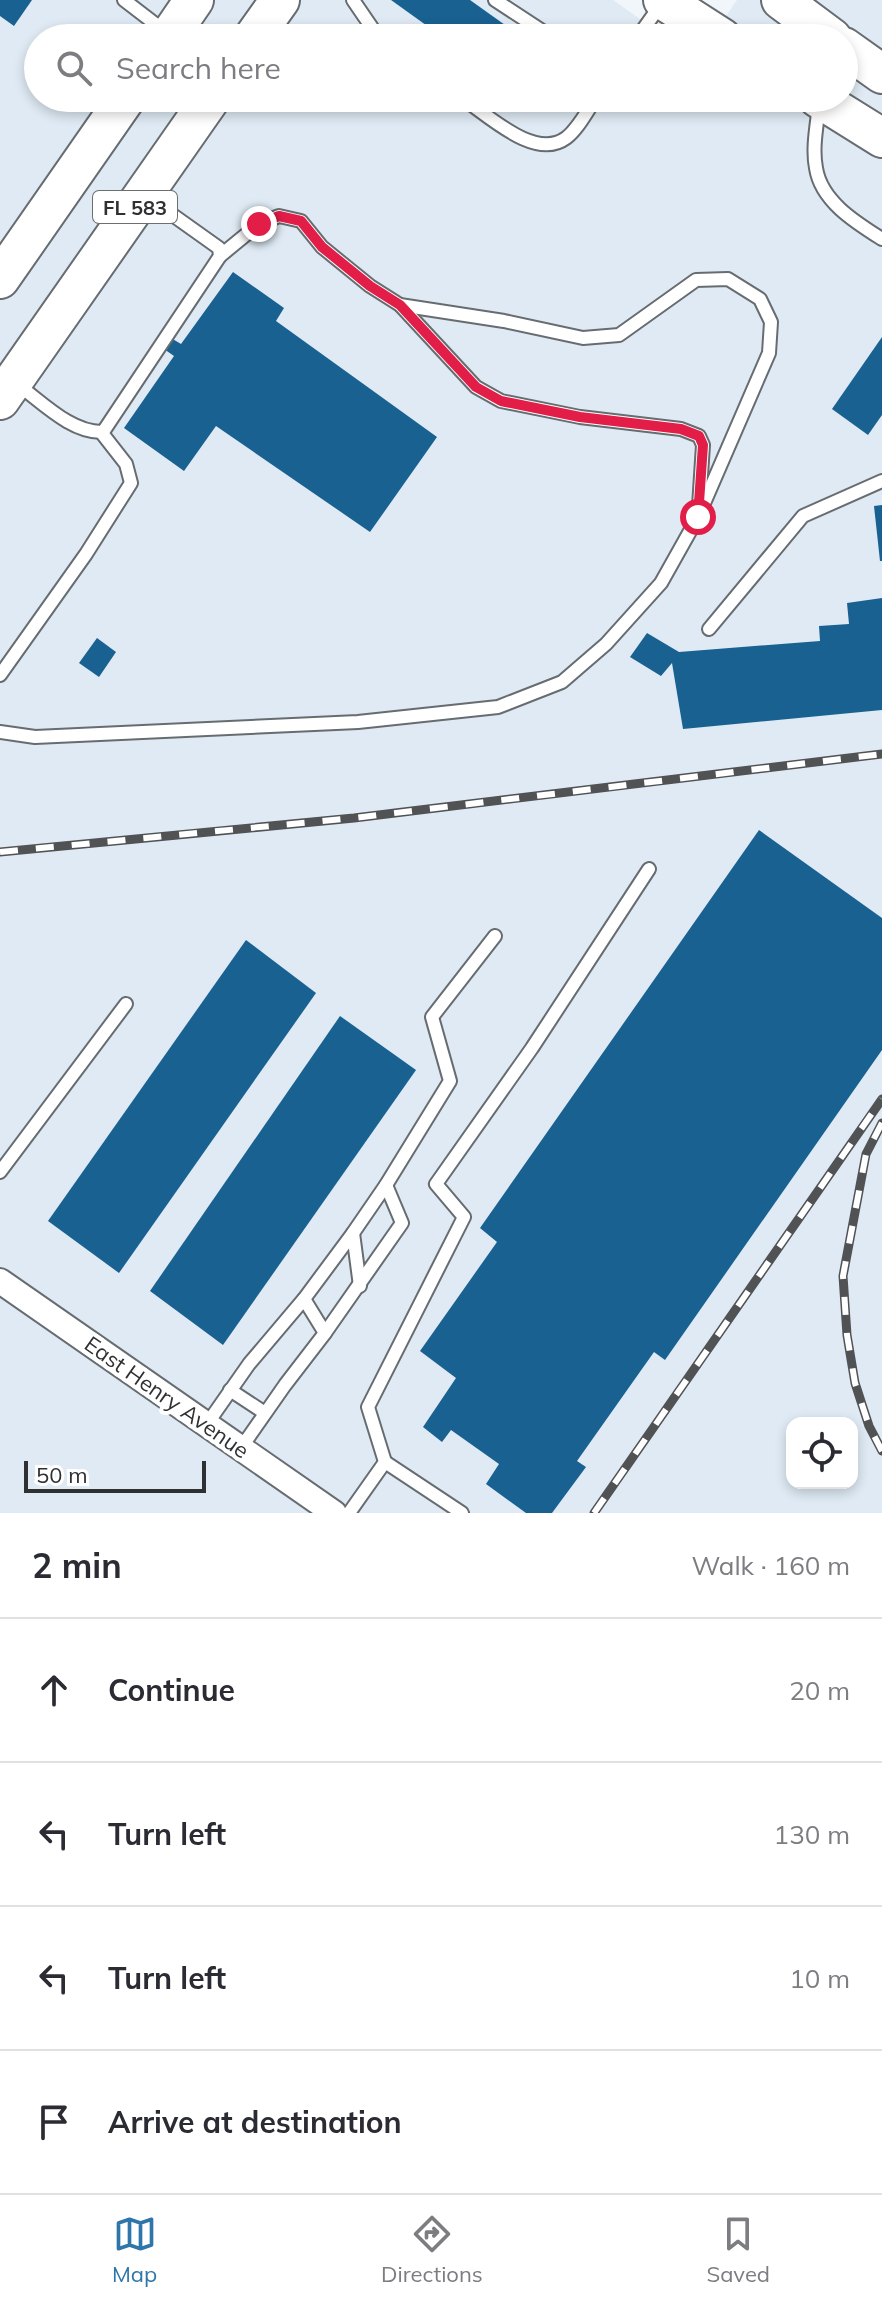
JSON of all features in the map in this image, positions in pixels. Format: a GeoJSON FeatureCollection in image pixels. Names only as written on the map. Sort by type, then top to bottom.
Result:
{"type":"FeatureCollection","features":[{"type":"Feature","properties":{"kind":"main road"},"geometry":{"type":"LineString","coordinates":[[177,24],[194,0]]}},
{"type":"Feature","properties":{"kind":"main road"},"geometry":{"type":"LineString","coordinates":[[263,24],[280,0]]}},
{"type":"Feature","properties":{"kind":"main road"},"geometry":{"type":"LineString","coordinates":[[664,0],[701,24]]}},
{"type":"Feature","properties":{"kind":"main road"},"geometry":{"type":"LineString","coordinates":[[781,0],[811,24]]}},
{"type":"Feature","properties":{"kind":"main road","name":"FL 583"},"geometry":{"type":"LineString","coordinates":[[0,279],[116,112]]}},
{"type":"Feature","properties":{"kind":"main road","name":"FL 583"},"geometry":{"type":"LineString","coordinates":[[6,390],[201,112]]}},
{"type":"Feature","properties":{"kind":"main road"},"geometry":{"type":"LineString","coordinates":[[841,112],[882,138]]}},
{"type":"Feature","properties":{"kind":"street","name":"East Henry Avenue"},"geometry":{"type":"LineString","coordinates":[[0,1281],[334,1513]]}},
{"type":"Feature","properties":{"kind":"lane"},"geometry":{"type":"LineString","coordinates":[[124,0],[154,24]]}},
{"type":"Feature","properties":{"kind":"lane"},"geometry":{"type":"LineString","coordinates":[[353,0],[369,24]]}},
{"type":"Feature","properties":{"kind":"lane"},"geometry":{"type":"LineString","coordinates":[[495,0],[532,24]]}},
{"type":"Feature","properties":{"kind":"lane"},"geometry":{"type":"LineString","coordinates":[[647,24],[664,0]]}},
{"type":"Feature","properties":{"kind":"lane"},"geometry":{"type":"LineString","coordinates":[[482,112],[529,144],[543,146],[567,137],[586,112]]}},
{"type":"Feature","properties":{"kind":"lane"},"geometry":{"type":"LineString","coordinates":[[818,112],[815,165],[820,184],[848,217],[882,239]]}},
{"type":"Feature","properties":{"kind":"lane"},"geometry":{"type":"LineString","coordinates":[[144,194],[219,248],[220,256]]}},
{"type":"Feature","properties":{"kind":"lane"},"geometry":{"type":"LineString","coordinates":[[6,390],[89,432],[103,432],[220,256],[259,224],[279,216],[301,221],[322,247],[370,286],[400,305],[476,387],[501,401],[580,417],[681,429],[699,436],[703,445],[698,517]]}},
{"type":"Feature","properties":{"kind":"lane"},"geometry":{"type":"LineString","coordinates":[[0,732],[35,737],[358,722],[498,707],[562,682],[606,644],[661,583],[698,517],[769,353],[771,322],[760,299],[728,279],[696,280],[619,335],[583,338],[504,321],[400,305]]}},
{"type":"Feature","properties":{"kind":"lane"},"geometry":{"type":"LineString","coordinates":[[0,675],[86,554],[131,483],[126,464],[101,432]]}},
{"type":"Feature","properties":{"kind":"lane"},"geometry":{"type":"LineString","coordinates":[[709,629],[803,516],[882,481]]}},
{"type":"Feature","properties":{"kind":"lane"},"geometry":{"type":"LineString","coordinates":[[462,1513],[385,1462],[368,1407],[464,1217],[436,1184],[532,1048],[649,869]]}},
{"type":"Feature","properties":{"kind":"lane"},"geometry":{"type":"LineString","coordinates":[[207,1424],[249,1364],[304,1299],[353,1233],[450,1081],[432,1017],[495,936]]}},
{"type":"Feature","properties":{"kind":"lane"},"geometry":{"type":"LineString","coordinates":[[0,1172],[126,1004]]}},
{"type":"Feature","properties":{"kind":"lane"},"geometry":{"type":"LineString","coordinates":[[241,1448],[360,1286],[402,1223],[386,1185]]}},
{"type":"Feature","properties":{"kind":"lane"},"geometry":{"type":"LineString","coordinates":[[353,1233],[360,1286]]}},
{"type":"Feature","properties":{"kind":"lane"},"geometry":{"type":"LineString","coordinates":[[304,1299],[325,1333]]}},
{"type":"Feature","properties":{"kind":"lane"},"geometry":{"type":"LineString","coordinates":[[230,1390],[265,1413]]}},
{"type":"Feature","properties":{"kind":"lane"},"geometry":{"type":"LineString","coordinates":[[349,1513],[385,1462]]}},
{"type":"Feature","properties":{"kind":"shaded area"},"geometry":{"type":"Polygon","coordinates":[[[0,0],[613,0],[647,24],[24,24],[24,112],[858,112],[858,24],[721,24],[737,0],[882,0],[882,1513],[0,1513],[0,0]]]}},
{"type":"Feature","properties":{"kind":"building"},"geometry":{"type":"Polygon","coordinates":[[[0,0],[32,0],[14,26],[0,16],[0,0]]]}},
{"type":"Feature","properties":{"kind":"building"},"geometry":{"type":"Polygon","coordinates":[[[391,0],[470,0],[504,24],[424,24],[391,0]]]}},
{"type":"Feature","properties":{"kind":"building"},"geometry":{"type":"Polygon","coordinates":[[[233,272],[284,308],[276,321],[437,437],[370,532],[216,426],[184,471],[124,428],[174,356],[164,349],[171,338],[181,344],[233,272]]]}},
{"type":"Feature","properties":{"kind":"building"},"geometry":{"type":"Polygon","coordinates":[[[882,337],[882,415],[868,435],[832,409],[882,337]]]}},
{"type":"Feature","properties":{"kind":"building"},"geometry":{"type":"Polygon","coordinates":[[[882,505],[882,561],[880,561],[874,506],[882,505]]]}},
{"type":"Feature","properties":{"kind":"building"},"geometry":{"type":"Polygon","coordinates":[[[882,598],[882,710],[683,729],[672,663],[661,676],[630,657],[647,633],[679,652],[820,641],[819,626],[849,624],[847,603],[882,598]]]}},
{"type":"Feature","properties":{"kind":"building"},"geometry":{"type":"Polygon","coordinates":[[[97,638],[116,652],[99,677],[79,663],[97,638]]]}},
{"type":"Feature","properties":{"kind":"building"},"geometry":{"type":"Polygon","coordinates":[[[759,830],[882,918],[882,1050],[665,1360],[654,1352],[577,1461],[586,1467],[552,1513],[526,1513],[486,1484],[499,1464],[451,1430],[442,1442],[423,1427],[456,1378],[420,1351],[497,1242],[480,1228],[759,830]]]}},
{"type":"Feature","properties":{"kind":"building"},"geometry":{"type":"Polygon","coordinates":[[[246,940],[316,993],[119,1273],[48,1221],[246,940]]]}},
{"type":"Feature","properties":{"kind":"building"},"geometry":{"type":"Polygon","coordinates":[[[340,1016],[416,1070],[223,1345],[150,1291],[340,1016]]]}},
{"type":"Feature","properties":{"kind":"railway"},"geometry":{"type":"LineString","coordinates":[[0,852],[354,818],[882,754]]}},
{"type":"Feature","properties":{"kind":"railway"},"geometry":{"type":"LineString","coordinates":[[594,1513],[882,1099]]}},
{"type":"Feature","properties":{"kind":"railway"},"geometry":{"type":"LineString","coordinates":[[882,1123],[866,1154],[843,1276],[847,1335],[855,1383],[869,1426],[882,1451]]}},
{"type":"Feature","properties":{"kind":"route"},"geometry":{"type":"LineString","coordinates":[[259,224],[279,216],[301,221],[322,247],[370,286],[400,305],[476,387],[501,401],[580,417],[681,429],[699,436],[703,445],[698,517]]}}]}
